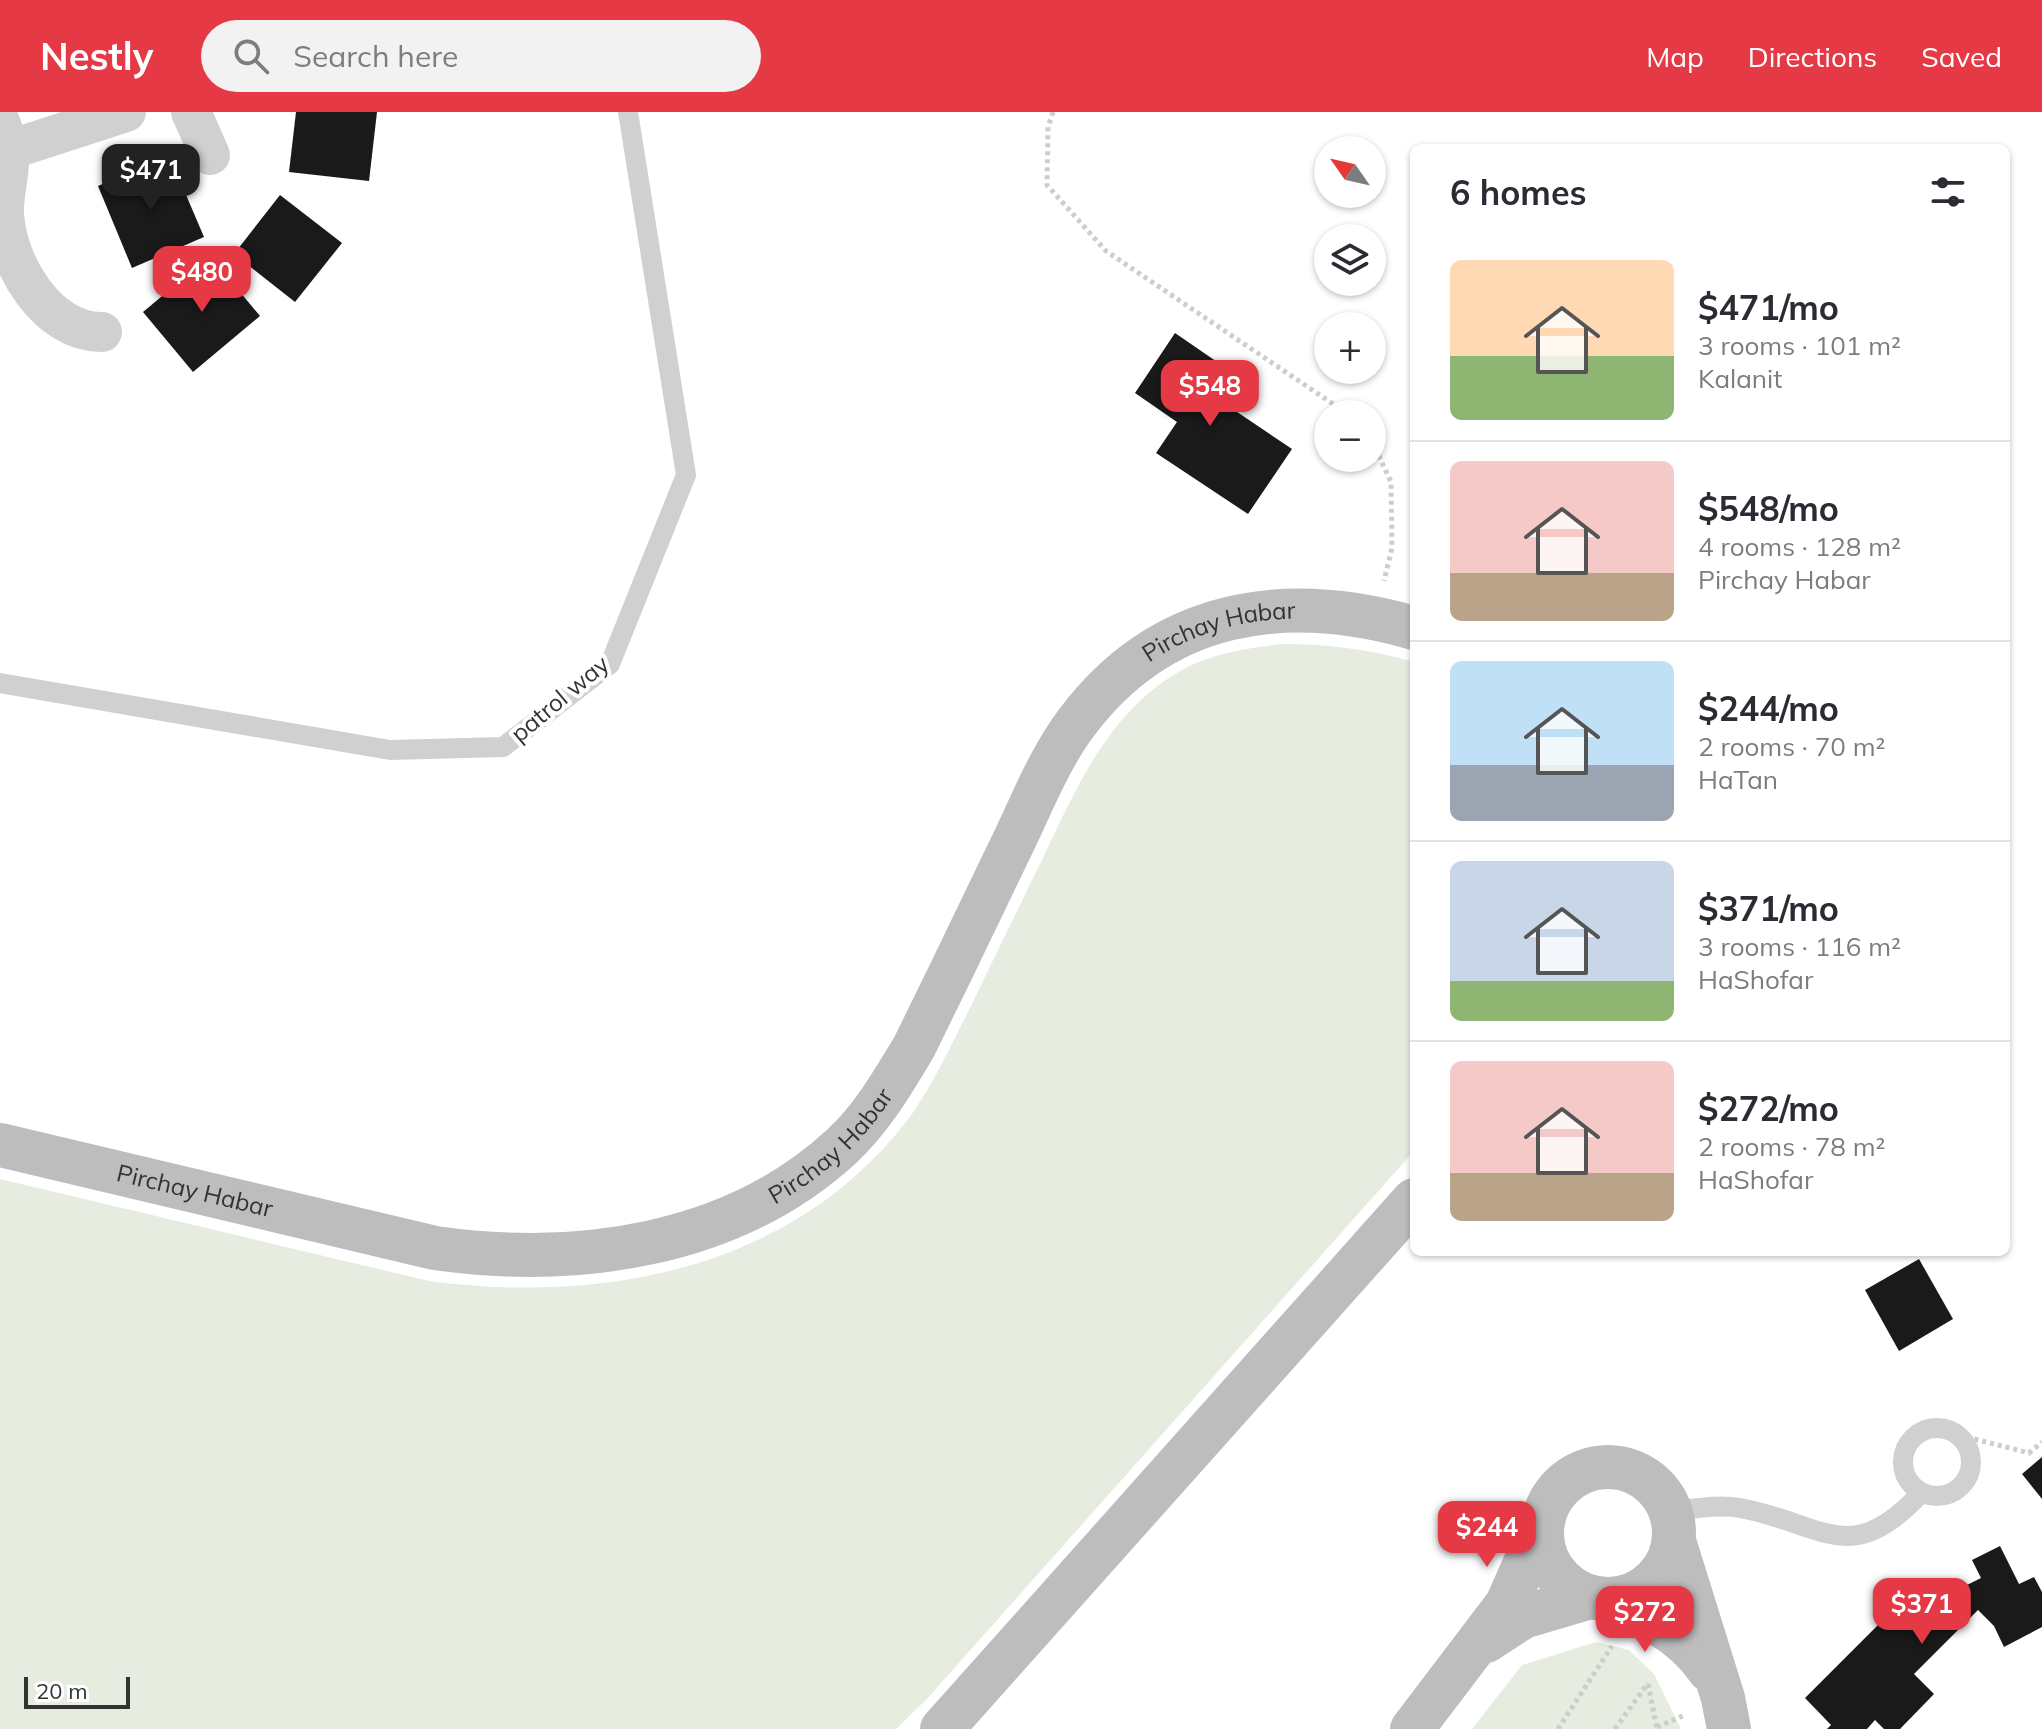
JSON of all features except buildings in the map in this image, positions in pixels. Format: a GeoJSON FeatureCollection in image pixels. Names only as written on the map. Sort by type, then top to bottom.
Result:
{"type":"FeatureCollection","features":[{"type":"Feature","properties":{"kind":"street"},"geometry":{"type":"LineString","coordinates":[[102,332],[87,332],[61,317],[24,279],[10,243],[4,213],[5,136],[126,112]]}},
{"type":"Feature","properties":{"kind":"street"},"geometry":{"type":"LineString","coordinates":[[191,112],[210,155]]}},
{"type":"Feature","properties":{"kind":"street","name":"Pirchay Habar"},"geometry":{"type":"LineString","coordinates":[[0,1145],[435,1248],[487,1256],[539,1257],[615,1249],[659,1243],[705,1227],[808,1173],[843,1145],[886,1094],[914,1047],[1074,725],[1125,671],[1154,648],[1195,626],[1233,617],[1331,611],[1395,622]]}},
{"type":"Feature","properties":{"kind":"street"},"geometry":{"type":"LineString","coordinates":[[942,1729],[1410,1204]]}},
{"type":"Feature","properties":{"kind":"street"},"geometry":{"type":"LineString","coordinates":[[1412,1729],[1474,1650],[1514,1592],[1554,1496],[1568,1481],[1586,1471],[1606,1467],[1626,1470],[1645,1478],[1661,1493],[1723,1698],[1729,1729]]}},
{"type":"Feature","properties":{"kind":"street"},"geometry":{"type":"LineString","coordinates":[[1545,1516],[1544,1546],[1550,1565],[1571,1588],[1609,1602],[1686,1644],[1715,1678]]}},
{"type":"Feature","properties":{"kind":"street"},"geometry":{"type":"LineString","coordinates":[[1474,1650],[1523,1617],[1609,1602],[1649,1585],[1663,1570],[1672,1526]]}},
{"type":"Feature","properties":{"kind":"lane","name":"patrol way"},"geometry":{"type":"LineString","coordinates":[[0,683],[390,750],[503,747],[610,664],[686,475],[628,112]]}},
{"type":"Feature","properties":{"kind":"lane"},"geometry":{"type":"LineString","coordinates":[[1938,1427],[1959,1435],[1971,1453],[1970,1474],[1964,1484],[1944,1496],[1921,1493],[1906,1475],[1903,1464],[1910,1442],[1917,1434],[1938,1427]]}},
{"type":"Feature","properties":{"kind":"lane"},"geometry":{"type":"LineString","coordinates":[[1672,1526],[1739,1508],[1820,1532],[1857,1536],[1875,1532],[1892,1522],[1921,1493]]}},
{"type":"Feature","properties":{"kind":"path"},"geometry":{"type":"LineString","coordinates":[[1053,112],[1048,127],[1047,185],[1106,251],[1327,400]]}},
{"type":"Feature","properties":{"kind":"path"},"geometry":{"type":"LineString","coordinates":[[1386,471],[1391,482],[1395,622]]}},
{"type":"Feature","properties":{"kind":"path"},"geometry":{"type":"LineString","coordinates":[[1959,1435],[2029,1453],[2042,1442]]}},
{"type":"Feature","properties":{"kind":"path"},"geometry":{"type":"LineString","coordinates":[[1558,1729],[1609,1602]]}},
{"type":"Feature","properties":{"kind":"path"},"geometry":{"type":"LineString","coordinates":[[1615,1729],[1648,1683],[1657,1729]]}},
{"type":"Feature","properties":{"kind":"shaded area"},"geometry":{"type":"Polygon","coordinates":[[[1281,644],[1315,645],[1348,648],[1410,661],[1410,1156],[926,1700],[896,1729],[0,1729],[0,1179],[429,1281],[497,1287],[564,1287],[631,1279],[695,1264],[757,1240],[814,1208],[866,1166],[912,1114],[950,1048],[1078,787],[1092,761],[1127,714],[1172,676],[1198,662],[1281,644]]]}},
{"type":"Feature","properties":{"kind":"shaded area"},"geometry":{"type":"Polygon","coordinates":[[[1596,1642],[1629,1650],[1654,1674],[1681,1729],[1472,1729],[1522,1665],[1596,1642]]]}}]}
